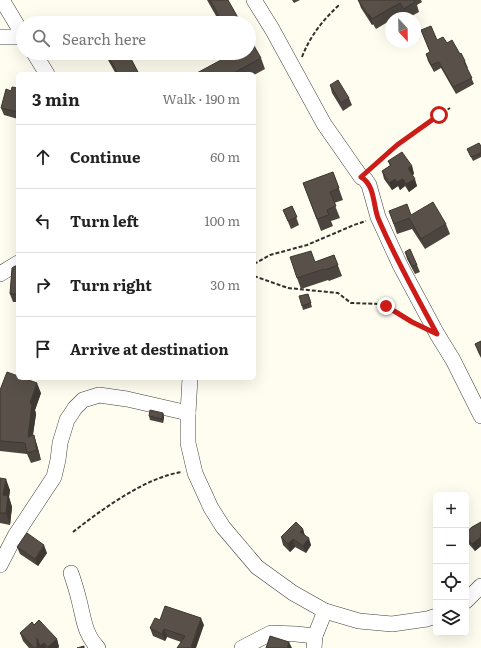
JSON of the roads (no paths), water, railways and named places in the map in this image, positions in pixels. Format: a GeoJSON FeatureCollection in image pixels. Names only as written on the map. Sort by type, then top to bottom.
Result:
{"type":"FeatureCollection","features":[{"type":"Feature","properties":{"kind":"street"},"geometry":{"type":"LineString","coordinates":[[2,0],[16,24]]}},
{"type":"Feature","properties":{"kind":"street"},"geometry":{"type":"LineString","coordinates":[[254,0],[296,71],[304,89],[324,124],[361,177],[365,179],[369,185],[378,217],[412,288],[457,367],[481,416]]}},
{"type":"Feature","properties":{"kind":"street"},"geometry":{"type":"LineString","coordinates":[[0,37],[16,36]]}},
{"type":"Feature","properties":{"kind":"street"},"geometry":{"type":"LineString","coordinates":[[38,60],[45,72]]}},
{"type":"Feature","properties":{"kind":"street"},"geometry":{"type":"LineString","coordinates":[[0,274],[16,264]]}},
{"type":"Feature","properties":{"kind":"street"},"geometry":{"type":"LineString","coordinates":[[190,380],[188,443],[195,473],[211,508],[223,527],[257,567],[293,593],[325,611],[359,621],[392,624],[427,620],[433,617]]}},
{"type":"Feature","properties":{"kind":"street"},"geometry":{"type":"LineString","coordinates":[[0,566],[15,536],[54,477],[60,443],[67,420],[75,408],[83,400],[99,395],[127,399],[188,413]]}},
{"type":"Feature","properties":{"kind":"street"},"geometry":{"type":"LineString","coordinates":[[71,573],[79,600],[85,629],[98,648]]}},
{"type":"Feature","properties":{"kind":"street"},"geometry":{"type":"LineString","coordinates":[[242,648],[271,634],[296,634],[314,642],[325,611]]}}]}
